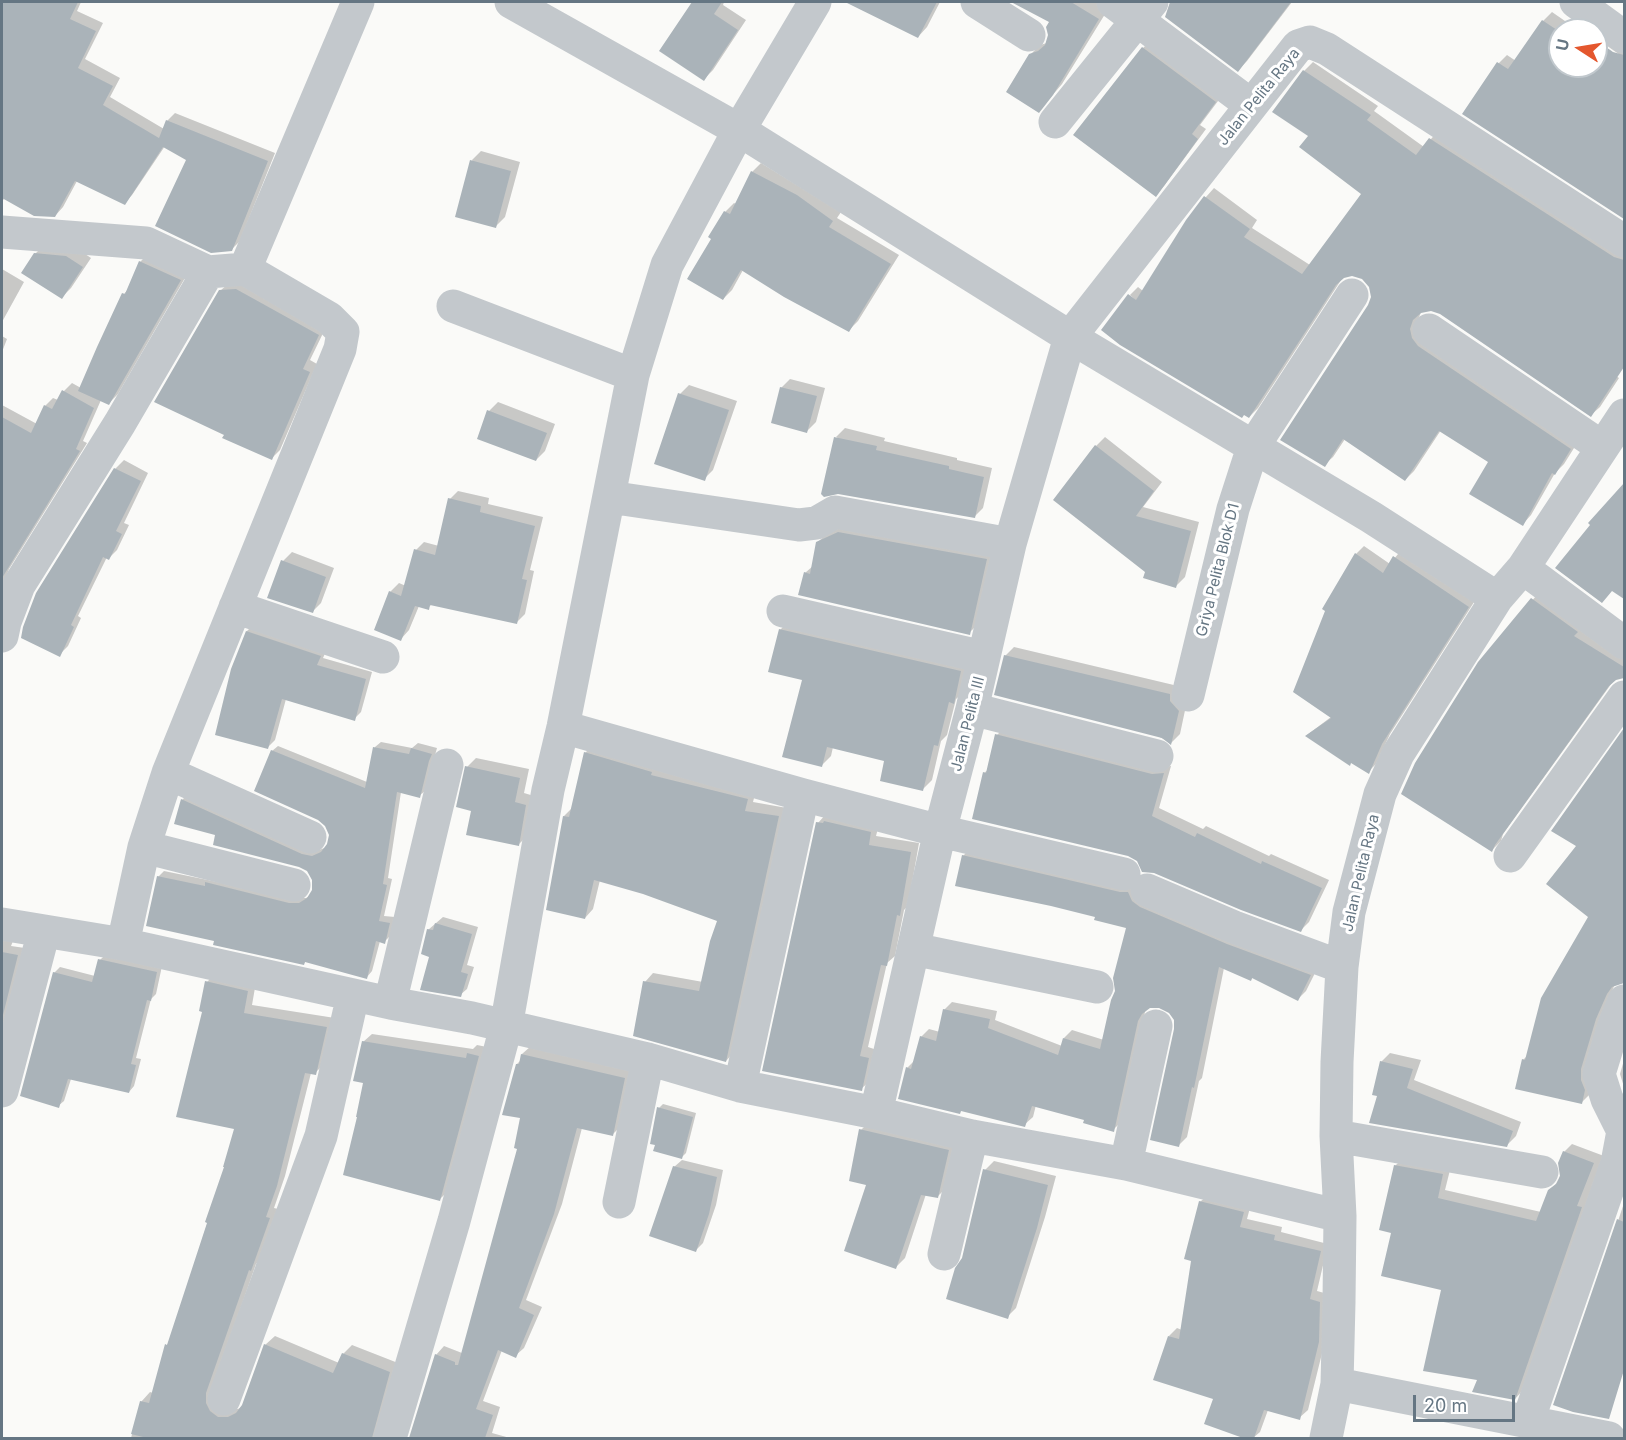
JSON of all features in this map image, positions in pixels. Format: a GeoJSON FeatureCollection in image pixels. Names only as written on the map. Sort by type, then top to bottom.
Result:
{"type":"FeatureCollection","features":[{"type":"Feature","properties":{"kind":"street"},"geometry":{"type":"LineString","coordinates":[[245,269],[358,2]]}},
{"type":"Feature","properties":{"kind":"street"},"geometry":{"type":"LineString","coordinates":[[511,2],[739,130],[1070,337],[1371,517],[1497,598]]}},
{"type":"Feature","properties":{"kind":"street"},"geometry":{"type":"LineString","coordinates":[[390,1438],[454,1221],[506,1027],[548,790],[563,727],[633,375],[667,265],[739,130],[815,2]]}},
{"type":"Feature","properties":{"kind":"street"},"geometry":{"type":"LineString","coordinates":[[977,2],[1029,35]]}},
{"type":"Feature","properties":{"kind":"street"},"geometry":{"type":"LineString","coordinates":[[1576,2],[1624,37]]}},
{"type":"Feature","properties":{"kind":"street"},"geometry":{"type":"LineString","coordinates":[[1055,122],[1134,8],[1251,105]]}},
{"type":"Feature","properties":{"kind":"street","name":"Jalan Pelita Raya"},"geometry":{"type":"LineString","coordinates":[[1070,337],[1298,46],[1310,42],[1327,49],[1624,241]]}},
{"type":"Feature","properties":{"kind":"street"},"geometry":{"type":"LineString","coordinates":[[2,232],[146,243],[208,272],[245,269],[329,318],[343,332],[339,350],[168,773],[144,847],[123,944]]}},
{"type":"Feature","properties":{"kind":"street"},"geometry":{"type":"LineString","coordinates":[[2,636],[19,585],[120,423],[208,272]]}},
{"type":"Feature","properties":{"kind":"street","name":"Griya Pelita Blok D1"},"geometry":{"type":"LineString","coordinates":[[1188,695],[1233,508],[1253,447],[1352,296]]}},
{"type":"Feature","properties":{"kind":"street"},"geometry":{"type":"LineString","coordinates":[[453,306],[633,375]]}},
{"type":"Feature","properties":{"kind":"street"},"geometry":{"type":"LineString","coordinates":[[1430,330],[1602,447]]}},
{"type":"Feature","properties":{"kind":"street","name":"Jalan Pelita III"},"geometry":{"type":"LineString","coordinates":[[876,1113],[940,831],[972,709],[1010,544],[1070,337]]}},
{"type":"Feature","properties":{"kind":"street","name":"Jalan Pelita Raya"},"geometry":{"type":"LineString","coordinates":[[1326,1438],[1337,1384],[1340,1216],[1336,1136],[1342,968],[1349,912],[1380,794],[1398,754],[1497,598],[1523,568],[1624,415]]}},
{"type":"Feature","properties":{"kind":"street"},"geometry":{"type":"LineString","coordinates":[[609,497],[799,525],[816,523],[835,512],[1010,544]]}},
{"type":"Feature","properties":{"kind":"street"},"geometry":{"type":"LineString","coordinates":[[1523,568],[1624,643]]}},
{"type":"Feature","properties":{"kind":"street"},"geometry":{"type":"LineString","coordinates":[[236,607],[382,657]]}},
{"type":"Feature","properties":{"kind":"street"},"geometry":{"type":"LineString","coordinates":[[783,612],[984,657]]}},
{"type":"Feature","properties":{"kind":"street"},"geometry":{"type":"LineString","coordinates":[[1510,856],[1624,697]]}},
{"type":"Feature","properties":{"kind":"street"},"geometry":{"type":"LineString","coordinates":[[972,709],[1157,756]]}},
{"type":"Feature","properties":{"kind":"street"},"geometry":{"type":"LineString","coordinates":[[563,727],[803,795],[1136,882],[1234,927],[1342,968]]}},
{"type":"Feature","properties":{"kind":"street"},"geometry":{"type":"LineString","coordinates":[[390,1002],[447,765]]}},
{"type":"Feature","properties":{"kind":"street"},"geometry":{"type":"LineString","coordinates":[[168,773],[310,837]]}},
{"type":"Feature","properties":{"kind":"street"},"geometry":{"type":"LineString","coordinates":[[740,1086],[803,795]]}},
{"type":"Feature","properties":{"kind":"street"},"geometry":{"type":"LineString","coordinates":[[144,847],[294,885]]}},
{"type":"Feature","properties":{"kind":"street"},"geometry":{"type":"LineString","coordinates":[[2,924],[123,944],[353,995],[472,1018],[648,1059],[740,1086],[876,1113],[972,1136],[1126,1164],[1340,1216]]}},
{"type":"Feature","properties":{"kind":"street"},"geometry":{"type":"LineString","coordinates":[[2,1091],[44,931]]}},
{"type":"Feature","properties":{"kind":"street"},"geometry":{"type":"LineString","coordinates":[[913,950],[1097,987]]}},
{"type":"Feature","properties":{"kind":"street"},"geometry":{"type":"LineString","coordinates":[[224,1399],[321,1137],[353,995]]}},
{"type":"Feature","properties":{"kind":"street"},"geometry":{"type":"LineString","coordinates":[[1548,1429],[1617,1163],[1623,1131],[1607,1099],[1599,1074],[1624,1001]]}},
{"type":"Feature","properties":{"kind":"street"},"geometry":{"type":"LineString","coordinates":[[1126,1164],[1156,1026]]}},
{"type":"Feature","properties":{"kind":"street"},"geometry":{"type":"LineString","coordinates":[[619,1202],[648,1059]]}},
{"type":"Feature","properties":{"kind":"street"},"geometry":{"type":"LineString","coordinates":[[944,1254],[972,1136]]}},
{"type":"Feature","properties":{"kind":"street"},"geometry":{"type":"LineString","coordinates":[[1336,1136],[1542,1173]]}},
{"type":"Feature","properties":{"kind":"street"},"geometry":{"type":"LineString","coordinates":[[1337,1384],[1548,1429],[1609,1438]]}},
{"type":"Feature","properties":{"kind":"building"},"geometry":{"type":"Polygon","coordinates":[[[2,2],[78,2],[70,19],[96,31],[78,68],[113,86],[103,105],[159,138],[166,120],[268,161],[232,251],[211,253],[155,226],[186,160],[163,147],[125,205],[75,181],[55,217],[34,216],[2,198],[2,2]]]}},
{"type":"Feature","properties":{"kind":"building"},"geometry":{"type":"Polygon","coordinates":[[[692,2],[722,2],[714,14],[738,30],[704,81],[659,51],[692,2]]]}},
{"type":"Feature","properties":{"kind":"building"},"geometry":{"type":"Polygon","coordinates":[[[845,2],[937,2],[918,38],[845,2]]]}},
{"type":"Feature","properties":{"kind":"building"},"geometry":{"type":"Polygon","coordinates":[[[1011,2],[1071,2],[1099,19],[1053,95],[1039,113],[1006,92],[1029,54],[1045,45],[1048,35],[1046,27],[1049,22],[1011,2]]]}},
{"type":"Feature","properties":{"kind":"building"},"geometry":{"type":"Polygon","coordinates":[[[1170,2],[1291,2],[1238,72],[1165,17],[1170,2]]]}},
{"type":"Feature","properties":{"kind":"building"},"geometry":{"type":"Polygon","coordinates":[[[1542,20],[1548,24],[1548,78],[1608,78],[1608,48],[1624,55],[1624,219],[1462,114],[1497,62],[1508,69],[1542,20]]]}},
{"type":"Feature","properties":{"kind":"building"},"geometry":{"type":"Polygon","coordinates":[[[1142,47],[1216,102],[1192,134],[1198,139],[1156,197],[1073,135],[1142,47]]]}},
{"type":"Feature","properties":{"kind":"building"},"geometry":{"type":"Polygon","coordinates":[[[1303,70],[1371,115],[1367,120],[1416,155],[1429,138],[1614,257],[1624,260],[1624,367],[1591,417],[1440,314],[1431,311],[1421,313],[1413,320],[1410,329],[1412,338],[1418,346],[1571,449],[1555,475],[1552,473],[1523,526],[1469,494],[1488,462],[1439,431],[1405,481],[1343,439],[1325,467],[1280,440],[1368,305],[1371,297],[1369,287],[1362,279],[1352,276],[1344,278],[1336,285],[1249,418],[1244,415],[1242,418],[1120,345],[1101,330],[1128,294],[1136,300],[1186,220],[1204,196],[1250,229],[1244,237],[1302,274],[1361,194],[1299,147],[1308,136],[1272,112],[1303,70]]]}},
{"type":"Feature","properties":{"kind":"building"},"geometry":{"type":"Polygon","coordinates":[[[470,160],[511,171],[496,228],[455,217],[470,160]]]}},
{"type":"Feature","properties":{"kind":"building"},"geometry":{"type":"Polygon","coordinates":[[[751,171],[797,195],[833,221],[829,227],[891,264],[849,332],[784,297],[741,270],[723,300],[687,279],[711,239],[708,237],[724,211],[730,214],[751,171]]]}},
{"type":"Feature","properties":{"kind":"building"},"geometry":{"type":"Polygon","coordinates":[[[34,253],[66,256],[83,267],[62,299],[21,273],[34,253]]]}},
{"type":"Feature","properties":{"kind":"building"},"geometry":{"type":"Polygon","coordinates":[[[139,261],[181,280],[109,405],[78,391],[139,261]]]}},
{"type":"Feature","properties":{"kind":"building"},"geometry":{"type":"Polygon","coordinates":[[[236,289],[319,335],[303,369],[310,372],[272,460],[222,438],[224,435],[154,402],[219,290],[236,289]]]}},
{"type":"Feature","properties":{"kind":"building"},"geometry":{"type":"Polygon","coordinates":[[[780,387],[817,396],[807,433],[771,423],[780,387]]]}},
{"type":"Feature","properties":{"kind":"building"},"geometry":{"type":"Polygon","coordinates":[[[62,390],[94,408],[76,449],[80,451],[2,578],[2,417],[31,433],[44,405],[52,409],[62,390]]]}},
{"type":"Feature","properties":{"kind":"building"},"geometry":{"type":"Polygon","coordinates":[[[678,393],[729,410],[705,481],[654,464],[678,393]]]}},
{"type":"Feature","properties":{"kind":"building"},"geometry":{"type":"Polygon","coordinates":[[[487,410],[547,433],[536,461],[477,439],[487,410]]]}},
{"type":"Feature","properties":{"kind":"building"},"geometry":{"type":"Polygon","coordinates":[[[834,437],[877,446],[876,450],[949,466],[949,469],[984,477],[975,518],[838,494],[824,497],[821,494],[834,437]]]}},
{"type":"Feature","properties":{"kind":"building"},"geometry":{"type":"Polygon","coordinates":[[[1095,445],[1154,491],[1136,516],[1191,531],[1176,588],[1143,578],[1145,572],[1053,500],[1095,445]]]}},
{"type":"Feature","properties":{"kind":"building"},"geometry":{"type":"Polygon","coordinates":[[[114,468],[141,481],[116,531],[122,534],[109,560],[103,557],[71,625],[74,627],[60,657],[21,638],[23,627],[36,593],[114,468]]]}},
{"type":"Feature","properties":{"kind":"building"},"geometry":{"type":"Polygon","coordinates":[[[1624,483],[1624,599],[1612,591],[1602,603],[1555,568],[1590,525],[1588,523],[1624,483]]]}},
{"type":"Feature","properties":{"kind":"building"},"geometry":{"type":"Polygon","coordinates":[[[448,498],[481,506],[480,512],[535,526],[522,579],[527,580],[517,624],[430,605],[429,610],[415,606],[401,641],[374,630],[389,591],[401,596],[414,549],[435,555],[448,498]]]}},
{"type":"Feature","properties":{"kind":"building"},"geometry":{"type":"Polygon","coordinates":[[[838,532],[987,559],[970,635],[798,595],[804,572],[810,574],[816,542],[838,532]]]}},
{"type":"Feature","properties":{"kind":"building"},"geometry":{"type":"Polygon","coordinates":[[[1355,553],[1383,573],[1393,556],[1469,607],[1382,744],[1369,774],[1351,763],[1350,766],[1305,736],[1331,718],[1293,692],[1325,611],[1322,609],[1355,553]]]}},
{"type":"Feature","properties":{"kind":"building"},"geometry":{"type":"Polygon","coordinates":[[[281,560],[326,577],[313,613],[267,598],[281,560]]]}},
{"type":"Feature","properties":{"kind":"building"},"geometry":{"type":"Polygon","coordinates":[[[1531,598],[1578,632],[1574,636],[1624,667],[1624,678],[1616,680],[1609,686],[1492,852],[1401,794],[1415,763],[1478,662],[1531,598]]]}},
{"type":"Feature","properties":{"kind":"building"},"geometry":{"type":"Polygon","coordinates":[[[779,629],[961,671],[954,704],[949,702],[938,746],[934,745],[923,791],[880,781],[884,761],[827,747],[822,767],[782,757],[802,680],[768,672],[779,629]]]}},
{"type":"Feature","properties":{"kind":"building"},"geometry":{"type":"Polygon","coordinates":[[[246,631],[321,656],[317,665],[366,679],[355,721],[282,699],[268,749],[215,735],[231,669],[246,631]]]}},
{"type":"Feature","properties":{"kind":"building"},"geometry":{"type":"Polygon","coordinates":[[[1004,655],[1170,694],[1170,701],[1179,711],[1171,745],[1162,738],[994,695],[1004,655]]]}},
{"type":"Feature","properties":{"kind":"building"},"geometry":{"type":"Polygon","coordinates":[[[1624,728],[1624,983],[1612,987],[1596,1019],[1581,1069],[1581,1080],[1585,1090],[1582,1104],[1515,1089],[1541,998],[1588,917],[1546,884],[1576,846],[1551,831],[1624,728]]]}},
{"type":"Feature","properties":{"kind":"building"},"geometry":{"type":"Polygon","coordinates":[[[995,734],[1152,774],[1164,773],[1152,816],[1195,837],[1197,833],[1261,864],[1262,861],[1322,888],[1301,932],[1241,910],[1154,873],[1142,872],[1137,861],[1128,856],[972,819],[995,734]]]}},
{"type":"Feature","properties":{"kind":"building"},"geometry":{"type":"Polygon","coordinates":[[[373,747],[409,754],[411,748],[432,754],[420,798],[397,792],[383,884],[387,885],[379,921],[390,923],[385,944],[376,941],[367,979],[305,962],[304,965],[213,945],[214,941],[146,926],[157,876],[205,886],[205,882],[289,903],[299,903],[307,898],[312,890],[312,880],[307,871],[299,867],[213,845],[215,835],[174,824],[181,799],[302,854],[312,856],[321,852],[327,844],[329,835],[325,826],[318,820],[254,791],[271,750],[365,788],[373,747]]]}},
{"type":"Feature","properties":{"kind":"building"},"geometry":{"type":"Polygon","coordinates":[[[584,752],[652,772],[651,775],[748,799],[745,811],[779,816],[726,1062],[633,1036],[643,981],[699,991],[717,921],[643,894],[594,880],[585,919],[546,910],[563,816],[569,817],[584,752]]]}},
{"type":"Feature","properties":{"kind":"building"},"geometry":{"type":"Polygon","coordinates":[[[465,766],[520,778],[515,802],[526,805],[519,846],[466,835],[471,811],[456,807],[465,766]]]}},
{"type":"Feature","properties":{"kind":"building"},"geometry":{"type":"Polygon","coordinates":[[[824,821],[871,832],[869,845],[911,852],[900,916],[897,915],[887,966],[881,965],[860,1056],[869,1058],[862,1091],[762,1071],[816,822],[823,823],[824,821]]]}},
{"type":"Feature","properties":{"kind":"building"},"geometry":{"type":"Polygon","coordinates":[[[962,855],[1128,892],[1132,901],[1140,907],[1227,944],[1311,975],[1298,1001],[1252,978],[1251,981],[1219,967],[1194,1088],[1192,1087],[1179,1147],[1150,1140],[1174,1029],[1174,1020],[1169,1013],[1159,1008],[1150,1008],[1142,1014],[1138,1021],[1114,1132],[1083,1123],[1084,1120],[1032,1106],[1025,1127],[961,1111],[960,1114],[898,1099],[906,1067],[911,1069],[920,1036],[936,1041],[943,1009],[990,1019],[988,1028],[1058,1055],[1063,1038],[1100,1049],[1115,991],[1113,978],[1126,928],[1094,920],[1095,917],[1051,906],[955,886],[962,855]]]}},
{"type":"Feature","properties":{"kind":"building"},"geometry":{"type":"Polygon","coordinates":[[[435,923],[472,934],[461,972],[468,974],[461,997],[420,990],[429,957],[421,954],[427,929],[433,930],[435,923]]]}},
{"type":"Feature","properties":{"kind":"building"},"geometry":{"type":"Polygon","coordinates":[[[2,952],[18,955],[2,1019],[2,952]]]}},
{"type":"Feature","properties":{"kind":"building"},"geometry":{"type":"Polygon","coordinates":[[[98,959],[157,972],[151,1001],[147,1000],[131,1064],[136,1065],[129,1093],[68,1079],[59,1108],[20,1096],[53,972],[92,982],[98,959]]]}},
{"type":"Feature","properties":{"kind":"building"},"geometry":{"type":"Polygon","coordinates":[[[205,981],[248,991],[244,1013],[327,1027],[316,1075],[305,1073],[277,1186],[266,1217],[270,1218],[251,1271],[249,1270],[206,1393],[206,1403],[210,1411],[218,1417],[228,1417],[236,1413],[242,1405],[264,1344],[333,1373],[342,1353],[390,1372],[372,1438],[147,1438],[131,1434],[140,1401],[149,1403],[165,1344],[167,1345],[207,1223],[205,1222],[234,1129],[176,1117],[202,1012],[199,1011],[205,981]]]}},
{"type":"Feature","properties":{"kind":"building"},"geometry":{"type":"Polygon","coordinates":[[[362,1041],[466,1058],[467,1053],[479,1056],[440,1201],[343,1175],[363,1083],[353,1081],[362,1041]]]}},
{"type":"Feature","properties":{"kind":"building"},"geometry":{"type":"Polygon","coordinates":[[[521,1054],[625,1078],[613,1136],[577,1128],[554,1214],[519,1308],[534,1315],[516,1358],[498,1350],[476,1409],[493,1415],[485,1438],[409,1438],[435,1354],[458,1365],[517,1149],[514,1148],[520,1118],[502,1115],[521,1054]]]}},
{"type":"Feature","properties":{"kind":"building"},"geometry":{"type":"Polygon","coordinates":[[[1380,1061],[1413,1069],[1407,1088],[1513,1131],[1507,1147],[1369,1123],[1377,1096],[1372,1095],[1380,1061]]]}},
{"type":"Feature","properties":{"kind":"building"},"geometry":{"type":"Polygon","coordinates":[[[657,1107],[693,1117],[682,1159],[653,1151],[655,1145],[650,1144],[657,1107]]]}},
{"type":"Feature","properties":{"kind":"building"},"geometry":{"type":"Polygon","coordinates":[[[859,1129],[949,1150],[938,1198],[921,1195],[896,1269],[844,1251],[866,1185],[849,1181],[859,1129]]]}},
{"type":"Feature","properties":{"kind":"building"},"geometry":{"type":"Polygon","coordinates":[[[1563,1151],[1594,1163],[1577,1206],[1582,1207],[1515,1400],[1472,1392],[1477,1380],[1423,1371],[1441,1290],[1381,1276],[1391,1233],[1379,1230],[1394,1165],[1443,1174],[1438,1198],[1536,1221],[1548,1190],[1556,1184],[1560,1176],[1558,1163],[1563,1151]]]}},
{"type":"Feature","properties":{"kind":"building"},"geometry":{"type":"Polygon","coordinates":[[[673,1166],[717,1177],[709,1214],[696,1252],[649,1236],[673,1166]]]}},
{"type":"Feature","properties":{"kind":"building"},"geometry":{"type":"Polygon","coordinates":[[[983,1169],[1048,1185],[1008,1319],[946,1299],[955,1268],[962,1258],[983,1169]]]}},
{"type":"Feature","properties":{"kind":"building"},"geometry":{"type":"Polygon","coordinates":[[[1199,1201],[1244,1212],[1240,1227],[1275,1235],[1274,1240],[1321,1251],[1310,1299],[1320,1302],[1319,1342],[1300,1420],[1264,1410],[1254,1438],[1243,1438],[1204,1424],[1213,1399],[1153,1380],[1168,1336],[1179,1339],[1191,1261],[1184,1259],[1199,1201]]]}},
{"type":"Feature","properties":{"kind":"building"},"geometry":{"type":"Polygon","coordinates":[[[1617,1219],[1624,1222],[1624,1370],[1609,1419],[1573,1412],[1553,1405],[1617,1219]]]}}]}
